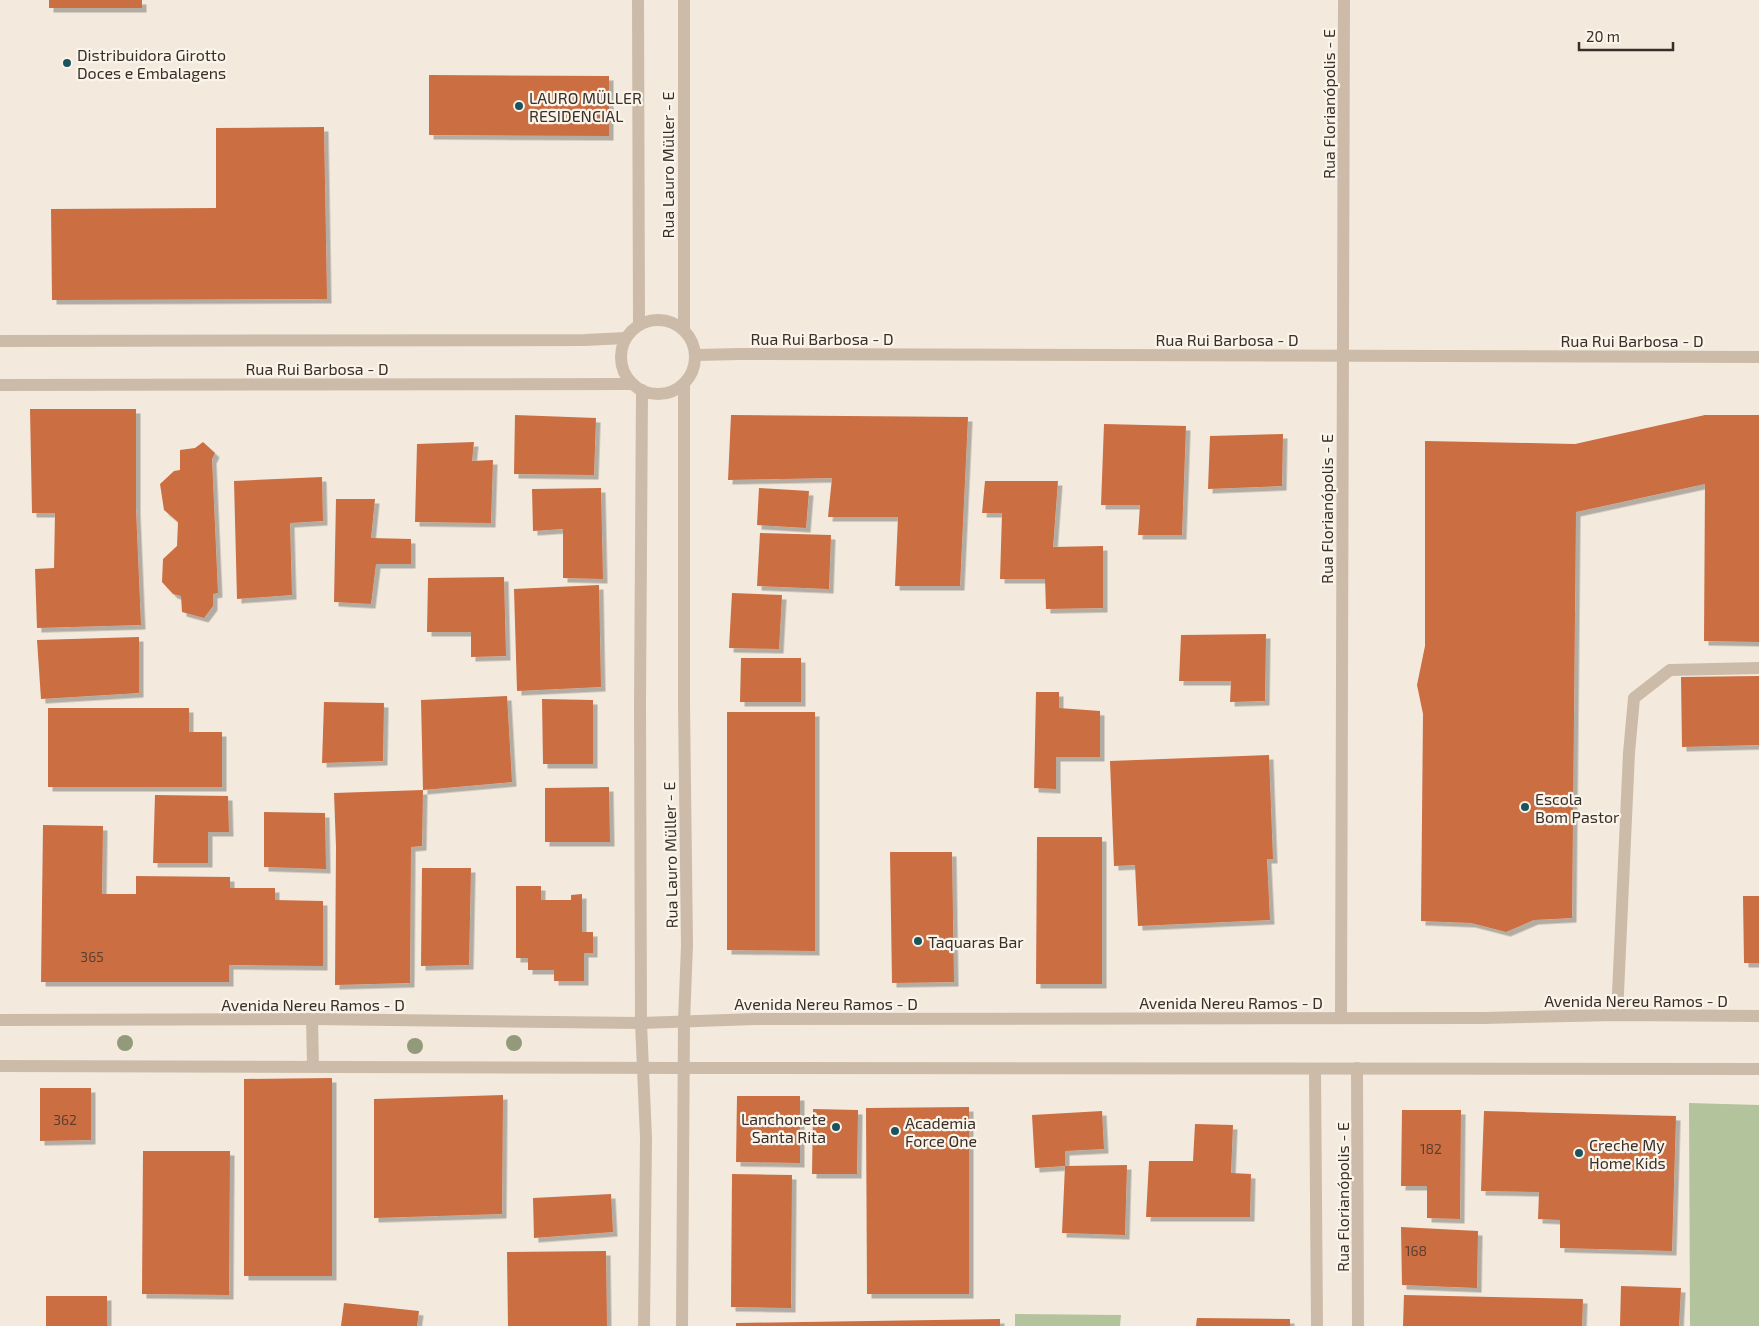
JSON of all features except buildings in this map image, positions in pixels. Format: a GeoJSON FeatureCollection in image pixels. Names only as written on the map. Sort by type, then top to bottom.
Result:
{"type":"FeatureCollection","features":[{"type":"Feature","properties":{"kind":"street","name":"Rua Lauro Müller - E"},"geometry":{"type":"LineString","coordinates":[[638,0],[639,325]]}},
{"type":"Feature","properties":{"kind":"street","name":"Rua Lauro Müller - E"},"geometry":{"type":"LineString","coordinates":[[684,0],[684,329]]}},
{"type":"Feature","properties":{"kind":"street","name":"Rua Florianópolis - E"},"geometry":{"type":"LineString","coordinates":[[1341,1018],[1344,0]]}},
{"type":"Feature","properties":{"kind":"street"},"geometry":{"type":"LineString","coordinates":[[650,320],[674,322],[684,329],[690,337],[696,355],[695,366],[684,384],[664,394],[653,394],[638,387],[626,374],[622,362],[622,350],[626,338],[631,331],[650,320]]}},
{"type":"Feature","properties":{"kind":"street","name":"Rua Rui Barbosa - D"},"geometry":{"type":"LineString","coordinates":[[0,341],[626,338]]}},
{"type":"Feature","properties":{"kind":"street","name":"Rua Rui Barbosa - D"},"geometry":{"type":"LineString","coordinates":[[696,355],[1759,357]]}},
{"type":"Feature","properties":{"kind":"street","name":"Rua Lauro Müller - E"},"geometry":{"type":"LineString","coordinates":[[682,1326],[684,1022],[687,945],[684,705],[684,384]]}},
{"type":"Feature","properties":{"kind":"street","name":"Rua Rui Barbosa - D"},"geometry":{"type":"LineString","coordinates":[[0,385],[638,387]]}},
{"type":"Feature","properties":{"kind":"street","name":"Rua Lauro Müller - E"},"geometry":{"type":"LineString","coordinates":[[638,387],[642,1068],[646,1138],[644,1326]]}},
{"type":"Feature","properties":{"kind":"street"},"geometry":{"type":"LineString","coordinates":[[1617,1015],[1629,753],[1634,698],[1670,670],[1759,668]]}},
{"type":"Feature","properties":{"kind":"street","name":"Avenida Nereu Ramos - D"},"geometry":{"type":"LineString","coordinates":[[0,1020],[312,1019],[642,1023],[755,1019],[1759,1016]]}},
{"type":"Feature","properties":{"kind":"street"},"geometry":{"type":"LineString","coordinates":[[312,1019],[313,1066]]}},
{"type":"Feature","properties":{"kind":"street"},"geometry":{"type":"LineString","coordinates":[[0,1066],[1759,1068]]}},
{"type":"Feature","properties":{"kind":"street","name":"Rua Florianópolis - E"},"geometry":{"type":"LineString","coordinates":[[1315,1068],[1317,1326]]}},
{"type":"Feature","properties":{"kind":"street","name":"Rua Florianópolis - E"},"geometry":{"type":"LineString","coordinates":[[1357,1068],[1358,1326]]}},
{"type":"Feature","properties":{"kind":"green space"},"geometry":{"type":"Polygon","coordinates":[[[1689,1103],[1759,1105],[1759,1326],[1690,1326],[1689,1103]]]}},
{"type":"Feature","properties":{"kind":"green space"},"geometry":{"type":"Polygon","coordinates":[[[1015,1314],[1121,1315],[1120,1326],[1015,1326],[1015,1314]]]}},
{"type":"Feature","properties":{"kind":"place","name":"Distribuidora Girotto Doces e Embalagens"},"geometry":{"type":"Point","coordinates":[67,63]}},
{"type":"Feature","properties":{"kind":"place","name":"LAURO MÜLLER RESIDENCIAL"},"geometry":{"type":"Point","coordinates":[519,106]}},
{"type":"Feature","properties":{"kind":"place","name":"Escola Bom Pastor"},"geometry":{"type":"Point","coordinates":[1525,807]}},
{"type":"Feature","properties":{"kind":"place","name":"Taquaras Bar"},"geometry":{"type":"Point","coordinates":[918,941]}},
{"type":"Feature","properties":{"kind":"place","name":"Lanchonete Santa Rita"},"geometry":{"type":"Point","coordinates":[836,1127]}},
{"type":"Feature","properties":{"kind":"place","name":"Academia Force One"},"geometry":{"type":"Point","coordinates":[895,1131]}},
{"type":"Feature","properties":{"kind":"place","name":"Creche My Home Kids"},"geometry":{"type":"Point","coordinates":[1579,1153]}}]}
